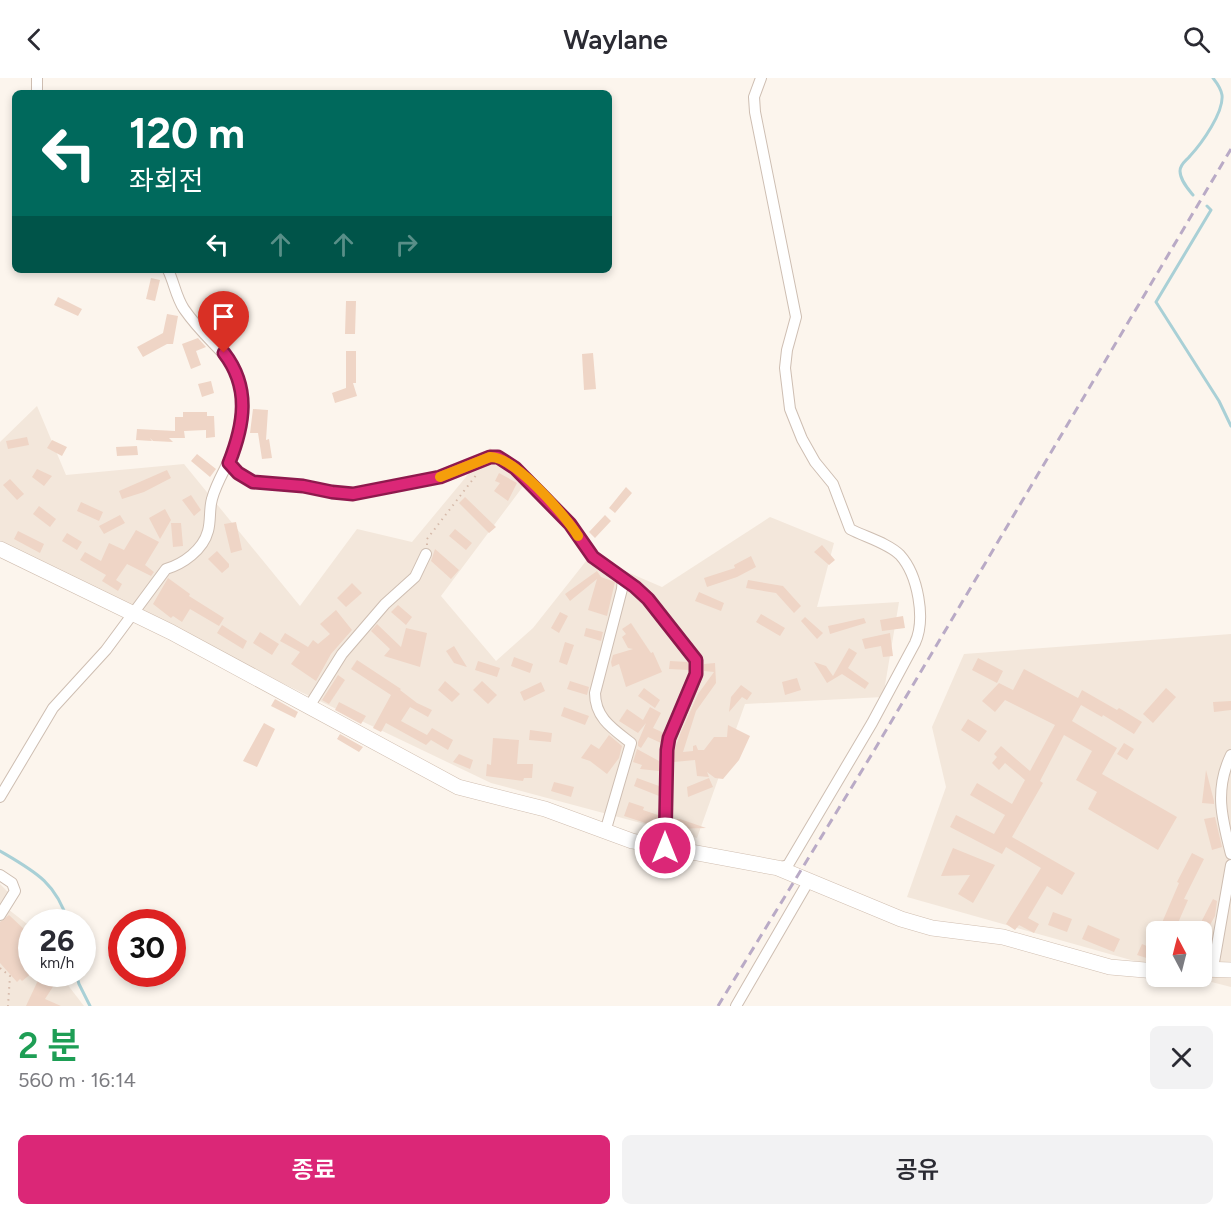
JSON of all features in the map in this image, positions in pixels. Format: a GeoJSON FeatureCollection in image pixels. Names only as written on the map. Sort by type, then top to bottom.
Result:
{"type":"FeatureCollection","features":[{"type":"Feature","properties":{"kind":"street"},"geometry":{"type":"LineString","coordinates":[[761,78],[754,97],[755,112],[796,317],[785,368],[790,409],[802,439],[815,462],[833,484],[850,529],[899,555],[914,585],[921,619],[915,643],[872,723],[788,866],[778,868]]}},
{"type":"Feature","properties":{"kind":"street"},"geometry":{"type":"LineString","coordinates":[[0,797],[53,708],[106,650],[166,569],[180,565],[204,540],[208,532],[212,496],[229,463],[238,435],[243,396],[241,384],[228,358],[184,309],[169,273]]}},
{"type":"Feature","properties":{"kind":"street"},"geometry":{"type":"LineString","coordinates":[[229,463],[238,473],[253,482],[303,486],[353,494],[440,477],[490,457],[498,457],[515,468],[570,524],[593,557],[648,599],[692,653],[697,667],[693,682],[669,738],[665,776],[665,848]]}},
{"type":"Feature","properties":{"kind":"street"},"geometry":{"type":"LineString","coordinates":[[0,549],[41,567],[310,705],[458,787],[545,809],[632,841],[778,868],[901,919],[932,928],[1003,937],[1110,967],[1146,969]]}},
{"type":"Feature","properties":{"kind":"street"},"geometry":{"type":"LineString","coordinates":[[310,705],[342,654],[385,604],[415,577],[426,554]]}},
{"type":"Feature","properties":{"kind":"street"},"geometry":{"type":"LineString","coordinates":[[606,832],[631,743],[604,722],[595,703],[595,693],[623,578]]}},
{"type":"Feature","properties":{"kind":"street"},"geometry":{"type":"LineString","coordinates":[[1231,755],[1226,765],[1226,791],[1220,814],[1231,854]]}},
{"type":"Feature","properties":{"kind":"street"},"geometry":{"type":"LineString","coordinates":[[1212,947],[1231,865]]}},
{"type":"Feature","properties":{"kind":"street"},"geometry":{"type":"LineString","coordinates":[[0,875],[12,883],[15,891],[0,915]]}},
{"type":"Feature","properties":{"kind":"street"},"geometry":{"type":"LineString","coordinates":[[736,1006],[808,882]]}},
{"type":"Feature","properties":{"kind":"street"},"geometry":{"type":"LineString","coordinates":[[1212,968],[1231,970]]}},
{"type":"Feature","properties":{"kind":"path"},"geometry":{"type":"LineString","coordinates":[[426,554],[427,539],[490,457]]}},
{"type":"Feature","properties":{"kind":"path"},"geometry":{"type":"LineString","coordinates":[[0,968],[10,976],[9,1006]]}},
{"type":"Feature","properties":{"kind":"shaded area"},"geometry":{"type":"Polygon","coordinates":[[[37,406],[66,475],[184,464],[300,606],[357,529],[412,542],[490,448],[527,481],[441,596],[496,661],[533,628],[590,556],[662,587],[770,517],[834,543],[817,607],[899,602],[883,697],[745,704],[697,838],[491,783],[0,548],[0,442],[37,406]]]}},
{"type":"Feature","properties":{"kind":"shaded area"},"geometry":{"type":"Polygon","coordinates":[[[1231,634],[1231,987],[1212,982],[1212,921],[1146,921],[1146,964],[907,897],[946,787],[932,727],[964,654],[1231,634]]]}},
{"type":"Feature","properties":{"kind":"shaded area"},"geometry":{"type":"Polygon","coordinates":[[[0,884],[9,893],[4,906],[18,917],[18,987],[69,987],[84,1006],[0,1006],[0,884]]]}},
{"type":"Feature","properties":{"kind":"building"},"geometry":{"type":"Polygon","coordinates":[[[151,278],[160,280],[155,301],[146,299],[151,278]]]}},
{"type":"Feature","properties":{"kind":"building"},"geometry":{"type":"Polygon","coordinates":[[[58,297],[82,309],[78,316],[54,305],[58,297]]]}},
{"type":"Feature","properties":{"kind":"building"},"geometry":{"type":"Polygon","coordinates":[[[346,301],[356,301],[355,334],[345,334],[346,301]]]}},
{"type":"Feature","properties":{"kind":"building"},"geometry":{"type":"Polygon","coordinates":[[[167,314],[178,316],[173,344],[167,344],[143,357],[137,347],[163,333],[167,314]]]}},
{"type":"Feature","properties":{"kind":"building"},"geometry":{"type":"Polygon","coordinates":[[[198,338],[206,347],[196,351],[201,365],[191,369],[182,344],[198,338]]]}},
{"type":"Feature","properties":{"kind":"building"},"geometry":{"type":"Polygon","coordinates":[[[346,351],[356,351],[356,383],[353,383],[357,396],[335,403],[332,393],[346,388],[346,351]]]}},
{"type":"Feature","properties":{"kind":"building"},"geometry":{"type":"Polygon","coordinates":[[[593,353],[596,389],[584,390],[582,354],[593,353]]]}},
{"type":"Feature","properties":{"kind":"building"},"geometry":{"type":"Polygon","coordinates":[[[211,381],[214,393],[202,397],[198,384],[211,381]]]}},
{"type":"Feature","properties":{"kind":"building"},"geometry":{"type":"Polygon","coordinates":[[[253,409],[268,410],[266,440],[269,439],[272,458],[262,459],[258,433],[250,433],[253,409]]]}},
{"type":"Feature","properties":{"kind":"building"},"geometry":{"type":"Polygon","coordinates":[[[183,412],[207,412],[207,416],[214,416],[215,437],[206,438],[206,430],[184,431],[185,438],[169,438],[173,442],[153,441],[150,438],[152,441],[136,440],[137,429],[175,431],[175,417],[183,417],[183,412]]]}},
{"type":"Feature","properties":{"kind":"building"},"geometry":{"type":"Polygon","coordinates":[[[27,437],[29,445],[8,449],[6,441],[27,437]]]}},
{"type":"Feature","properties":{"kind":"building"},"geometry":{"type":"Polygon","coordinates":[[[52,440],[67,447],[62,456],[47,448],[52,440]]]}},
{"type":"Feature","properties":{"kind":"building"},"geometry":{"type":"Polygon","coordinates":[[[137,446],[138,455],[117,456],[116,447],[137,446]]]}},
{"type":"Feature","properties":{"kind":"building"},"geometry":{"type":"Polygon","coordinates":[[[197,454],[216,469],[210,477],[191,461],[197,454]]]}},
{"type":"Feature","properties":{"kind":"building"},"geometry":{"type":"Polygon","coordinates":[[[37,469],[52,476],[44,486],[32,477],[37,469]]]}},
{"type":"Feature","properties":{"kind":"building"},"geometry":{"type":"Polygon","coordinates":[[[167,470],[171,478],[144,492],[122,499],[119,491],[167,470]]]}},
{"type":"Feature","properties":{"kind":"building"},"geometry":{"type":"Polygon","coordinates":[[[499,473],[517,483],[508,501],[494,491],[500,483],[495,481],[499,473]]]}},
{"type":"Feature","properties":{"kind":"building"},"geometry":{"type":"Polygon","coordinates":[[[10,479],[24,494],[17,500],[3,485],[10,479]]]}},
{"type":"Feature","properties":{"kind":"building"},"geometry":{"type":"Polygon","coordinates":[[[626,487],[632,493],[615,513],[609,508],[626,487]]]}},
{"type":"Feature","properties":{"kind":"building"},"geometry":{"type":"Polygon","coordinates":[[[191,495],[201,510],[194,516],[182,500],[191,495]]]}},
{"type":"Feature","properties":{"kind":"building"},"geometry":{"type":"Polygon","coordinates":[[[465,497],[496,527],[489,533],[459,503],[465,497]]]}},
{"type":"Feature","properties":{"kind":"building"},"geometry":{"type":"Polygon","coordinates":[[[81,502],[103,512],[99,521],[77,511],[81,502]]]}},
{"type":"Feature","properties":{"kind":"building"},"geometry":{"type":"Polygon","coordinates":[[[39,506],[56,519],[50,527],[33,514],[39,506]]]}},
{"type":"Feature","properties":{"kind":"building"},"geometry":{"type":"Polygon","coordinates":[[[165,509],[171,520],[160,539],[149,518],[165,509]]]}},
{"type":"Feature","properties":{"kind":"building"},"geometry":{"type":"Polygon","coordinates":[[[120,515],[125,523],[104,534],[99,526],[120,515]]]}},
{"type":"Feature","properties":{"kind":"building"},"geometry":{"type":"Polygon","coordinates":[[[605,515],[611,521],[595,538],[589,532],[605,515]]]}},
{"type":"Feature","properties":{"kind":"building"},"geometry":{"type":"Polygon","coordinates":[[[236,522],[242,550],[231,553],[224,524],[236,522]]]}},
{"type":"Feature","properties":{"kind":"building"},"geometry":{"type":"Polygon","coordinates":[[[171,523],[181,523],[183,546],[173,547],[171,523]]]}},
{"type":"Feature","properties":{"kind":"building"},"geometry":{"type":"Polygon","coordinates":[[[455,529],[472,543],[466,550],[449,536],[455,529]]]}},
{"type":"Feature","properties":{"kind":"building"},"geometry":{"type":"Polygon","coordinates":[[[136,530],[159,542],[145,565],[154,572],[146,583],[151,576],[127,564],[116,580],[122,584],[118,591],[102,581],[106,575],[80,560],[85,552],[101,561],[109,543],[124,550],[136,530]]]}},
{"type":"Feature","properties":{"kind":"building"},"geometry":{"type":"Polygon","coordinates":[[[18,531],[44,544],[40,553],[14,539],[18,531]]]}},
{"type":"Feature","properties":{"kind":"building"},"geometry":{"type":"Polygon","coordinates":[[[67,533],[82,542],[77,550],[62,541],[67,533]]]}},
{"type":"Feature","properties":{"kind":"building"},"geometry":{"type":"Polygon","coordinates":[[[822,545],[835,560],[829,565],[814,552],[822,545]]]}},
{"type":"Feature","properties":{"kind":"building"},"geometry":{"type":"Polygon","coordinates":[[[435,549],[459,570],[451,579],[431,561],[435,549]]]}},
{"type":"Feature","properties":{"kind":"building"},"geometry":{"type":"Polygon","coordinates":[[[217,551],[229,564],[229,567],[222,573],[208,559],[217,551]]]}},
{"type":"Feature","properties":{"kind":"building"},"geometry":{"type":"Polygon","coordinates":[[[751,556],[756,567],[737,577],[707,587],[704,578],[735,568],[734,565],[751,556]]]}},
{"type":"Feature","properties":{"kind":"building"},"geometry":{"type":"Polygon","coordinates":[[[597,571],[601,577],[615,582],[607,616],[588,610],[597,579],[570,601],[565,594],[597,571]]]}},
{"type":"Feature","properties":{"kind":"building"},"geometry":{"type":"Polygon","coordinates":[[[168,578],[190,594],[189,596],[224,618],[219,626],[190,609],[182,622],[173,616],[171,618],[153,604],[168,578]]]}},
{"type":"Feature","properties":{"kind":"building"},"geometry":{"type":"Polygon","coordinates":[[[748,580],[783,586],[801,606],[794,613],[776,593],[746,588],[748,580]]]}},
{"type":"Feature","properties":{"kind":"building"},"geometry":{"type":"Polygon","coordinates":[[[352,583],[362,593],[346,607],[337,598],[352,583]]]}},
{"type":"Feature","properties":{"kind":"building"},"geometry":{"type":"Polygon","coordinates":[[[699,592],[724,603],[721,611],[695,601],[699,592]]]}},
{"type":"Feature","properties":{"kind":"building"},"geometry":{"type":"Polygon","coordinates":[[[398,605],[412,617],[406,625],[391,612],[398,605]]]}},
{"type":"Feature","properties":{"kind":"building"},"geometry":{"type":"Polygon","coordinates":[[[336,610],[352,630],[331,654],[316,681],[291,664],[300,652],[280,641],[285,633],[308,647],[313,640],[318,644],[330,634],[320,624],[336,610]]]}},
{"type":"Feature","properties":{"kind":"building"},"geometry":{"type":"Polygon","coordinates":[[[560,612],[568,616],[559,633],[551,628],[560,612]]]}},
{"type":"Feature","properties":{"kind":"building"},"geometry":{"type":"Polygon","coordinates":[[[761,614],[785,628],[780,636],[756,622],[761,614]]]}},
{"type":"Feature","properties":{"kind":"building"},"geometry":{"type":"Polygon","coordinates":[[[903,616],[905,628],[882,631],[880,620],[903,616]]]}},
{"type":"Feature","properties":{"kind":"building"},"geometry":{"type":"Polygon","coordinates":[[[805,617],[823,633],[817,639],[801,621],[805,617]]]}},
{"type":"Feature","properties":{"kind":"building"},"geometry":{"type":"Polygon","coordinates":[[[864,618],[866,623],[830,634],[828,626],[864,618]]]}},
{"type":"Feature","properties":{"kind":"building"},"geometry":{"type":"Polygon","coordinates":[[[631,623],[651,653],[653,652],[662,672],[626,687],[619,664],[612,667],[611,662],[613,655],[633,649],[628,648],[622,637],[626,634],[622,629],[631,623]]]}},
{"type":"Feature","properties":{"kind":"building"},"geometry":{"type":"Polygon","coordinates":[[[377,624],[401,647],[406,628],[427,633],[420,667],[384,656],[390,649],[371,631],[377,624]]]}},
{"type":"Feature","properties":{"kind":"building"},"geometry":{"type":"Polygon","coordinates":[[[222,625],[247,641],[243,649],[217,633],[222,625]]]}},
{"type":"Feature","properties":{"kind":"building"},"geometry":{"type":"Polygon","coordinates":[[[586,628],[603,632],[601,641],[584,636],[586,628]]]}},
{"type":"Feature","properties":{"kind":"building"},"geometry":{"type":"Polygon","coordinates":[[[260,632],[279,644],[272,655],[253,643],[260,632]]]}},
{"type":"Feature","properties":{"kind":"building"},"geometry":{"type":"Polygon","coordinates":[[[890,633],[893,656],[883,657],[881,646],[865,649],[862,639],[890,633]]]}},
{"type":"Feature","properties":{"kind":"building"},"geometry":{"type":"Polygon","coordinates":[[[565,642],[574,645],[567,665],[559,662],[565,642]]]}},
{"type":"Feature","properties":{"kind":"building"},"geometry":{"type":"Polygon","coordinates":[[[454,646],[467,667],[454,663],[446,651],[454,646]]]}},
{"type":"Feature","properties":{"kind":"building"},"geometry":{"type":"Polygon","coordinates":[[[849,648],[857,653],[848,668],[869,683],[865,689],[842,674],[827,683],[814,662],[826,666],[833,676],[849,648]]]}},
{"type":"Feature","properties":{"kind":"building"},"geometry":{"type":"Polygon","coordinates":[[[514,657],[533,664],[530,673],[511,666],[514,657]]]}},
{"type":"Feature","properties":{"kind":"building"},"geometry":{"type":"Polygon","coordinates":[[[978,658],[1003,671],[997,683],[972,670],[978,658]]]}},
{"type":"Feature","properties":{"kind":"building"},"geometry":{"type":"Polygon","coordinates":[[[357,660],[401,689],[417,703],[432,710],[428,717],[410,707],[401,721],[427,735],[432,728],[453,740],[448,750],[431,740],[426,745],[386,723],[381,732],[373,728],[391,695],[351,669],[357,660]]]}},
{"type":"Feature","properties":{"kind":"building"},"geometry":{"type":"Polygon","coordinates":[[[478,661],[500,668],[497,677],[475,670],[478,661]]]}},
{"type":"Feature","properties":{"kind":"building"},"geometry":{"type":"Polygon","coordinates":[[[670,661],[688,662],[689,670],[669,669],[670,661]]]}},
{"type":"Feature","properties":{"kind":"building"},"geometry":{"type":"Polygon","coordinates":[[[715,663],[716,683],[696,711],[683,752],[693,751],[693,746],[696,745],[698,750],[704,750],[714,737],[727,737],[728,725],[750,736],[739,760],[723,779],[715,778],[707,772],[709,777],[697,776],[695,760],[674,762],[674,751],[681,732],[698,694],[714,672],[704,671],[704,664],[715,663]]]}},
{"type":"Feature","properties":{"kind":"building"},"geometry":{"type":"Polygon","coordinates":[[[1024,669],[1078,698],[1082,690],[1142,722],[1134,734],[1081,705],[1072,721],[1117,748],[1102,774],[1177,817],[1158,850],[1088,809],[1097,792],[1076,780],[1092,751],[1064,735],[1040,781],[1043,783],[1012,837],[1075,873],[1062,895],[1047,886],[1028,918],[1039,924],[1034,933],[1019,925],[1015,930],[1006,924],[1041,868],[1006,847],[1002,854],[950,827],[956,815],[994,834],[1005,815],[970,795],[977,783],[1012,804],[1025,780],[1005,763],[999,770],[992,763],[997,757],[994,754],[1001,746],[1030,771],[1055,725],[1005,700],[995,712],[982,701],[999,683],[1013,690],[1024,669]]]}},
{"type":"Feature","properties":{"kind":"building"},"geometry":{"type":"Polygon","coordinates":[[[338,675],[345,680],[329,704],[322,700],[338,675]]]}},
{"type":"Feature","properties":{"kind":"building"},"geometry":{"type":"Polygon","coordinates":[[[797,678],[801,690],[785,695],[782,682],[797,678]]]}},
{"type":"Feature","properties":{"kind":"building"},"geometry":{"type":"Polygon","coordinates":[[[445,681],[460,694],[452,702],[438,690],[445,681]]]}},
{"type":"Feature","properties":{"kind":"building"},"geometry":{"type":"Polygon","coordinates":[[[482,681],[497,695],[488,704],[473,690],[482,681]]]}},
{"type":"Feature","properties":{"kind":"building"},"geometry":{"type":"Polygon","coordinates":[[[570,681],[589,687],[587,695],[567,689],[570,681]]]}},
{"type":"Feature","properties":{"kind":"building"},"geometry":{"type":"Polygon","coordinates":[[[541,682],[545,691],[524,701],[520,692],[541,682]]]}},
{"type":"Feature","properties":{"kind":"building"},"geometry":{"type":"Polygon","coordinates":[[[741,685],[752,693],[747,700],[742,697],[729,712],[731,697],[741,685]]]}},
{"type":"Feature","properties":{"kind":"building"},"geometry":{"type":"Polygon","coordinates":[[[644,688],[660,700],[655,708],[638,696],[644,688]]]}},
{"type":"Feature","properties":{"kind":"building"},"geometry":{"type":"Polygon","coordinates":[[[1166,688],[1176,697],[1153,723],[1143,714],[1166,688]]]}},
{"type":"Feature","properties":{"kind":"building"},"geometry":{"type":"Polygon","coordinates":[[[275,699],[298,712],[295,718],[271,706],[275,699]]]}},
{"type":"Feature","properties":{"kind":"building"},"geometry":{"type":"Polygon","coordinates":[[[1231,701],[1231,710],[1214,712],[1213,702],[1231,701]]]}},
{"type":"Feature","properties":{"kind":"building"},"geometry":{"type":"Polygon","coordinates":[[[339,702],[366,716],[361,724],[335,710],[339,702]]]}},
{"type":"Feature","properties":{"kind":"building"},"geometry":{"type":"Polygon","coordinates":[[[564,707],[589,716],[585,725],[561,716],[564,707]]]}},
{"type":"Feature","properties":{"kind":"building"},"geometry":{"type":"Polygon","coordinates":[[[650,707],[661,713],[653,728],[664,733],[661,743],[648,737],[641,748],[638,742],[646,723],[638,733],[619,721],[627,709],[643,720],[650,707]]]}},
{"type":"Feature","properties":{"kind":"building"},"geometry":{"type":"Polygon","coordinates":[[[968,719],[987,731],[979,742],[961,730],[968,719]]]}},
{"type":"Feature","properties":{"kind":"building"},"geometry":{"type":"Polygon","coordinates":[[[264,723],[275,729],[257,767],[243,761],[264,723]]]}},
{"type":"Feature","properties":{"kind":"building"},"geometry":{"type":"Polygon","coordinates":[[[530,730],[552,733],[551,742],[529,740],[530,730]]]}},
{"type":"Feature","properties":{"kind":"building"},"geometry":{"type":"Polygon","coordinates":[[[340,734],[363,747],[359,752],[337,739],[340,734]]]}},
{"type":"Feature","properties":{"kind":"building"},"geometry":{"type":"Polygon","coordinates":[[[609,735],[622,746],[619,758],[607,774],[590,761],[581,758],[591,744],[599,749],[609,735]]]}},
{"type":"Feature","properties":{"kind":"building"},"geometry":{"type":"Polygon","coordinates":[[[493,738],[519,740],[517,764],[533,764],[532,778],[524,778],[523,781],[486,776],[487,764],[491,765],[493,738]]]}},
{"type":"Feature","properties":{"kind":"building"},"geometry":{"type":"Polygon","coordinates":[[[1124,743],[1134,749],[1127,760],[1117,754],[1124,743]]]}},
{"type":"Feature","properties":{"kind":"building"},"geometry":{"type":"Polygon","coordinates":[[[637,749],[659,761],[659,771],[640,769],[642,765],[633,762],[637,749]]]}},
{"type":"Feature","properties":{"kind":"building"},"geometry":{"type":"Polygon","coordinates":[[[459,754],[473,760],[470,769],[453,762],[459,754]]]}},
{"type":"Feature","properties":{"kind":"building"},"geometry":{"type":"Polygon","coordinates":[[[1206,770],[1214,801],[1214,804],[1202,803],[1206,770]]]}},
{"type":"Feature","properties":{"kind":"building"},"geometry":{"type":"Polygon","coordinates":[[[637,778],[659,786],[659,796],[634,786],[637,778]]]}},
{"type":"Feature","properties":{"kind":"building"},"geometry":{"type":"Polygon","coordinates":[[[709,778],[713,787],[688,797],[687,787],[709,778]]]}},
{"type":"Feature","properties":{"kind":"building"},"geometry":{"type":"Polygon","coordinates":[[[554,782],[574,787],[571,797],[551,791],[554,782]]]}},
{"type":"Feature","properties":{"kind":"building"},"geometry":{"type":"Polygon","coordinates":[[[629,802],[658,815],[658,827],[624,816],[629,802]]]}},
{"type":"Feature","properties":{"kind":"building"},"geometry":{"type":"Polygon","coordinates":[[[1215,817],[1222,847],[1212,850],[1204,819],[1215,817]]]}},
{"type":"Feature","properties":{"kind":"building"},"geometry":{"type":"Polygon","coordinates":[[[673,819],[680,819],[706,828],[674,829],[674,832],[673,819]]]}},
{"type":"Feature","properties":{"kind":"building"},"geometry":{"type":"Polygon","coordinates":[[[953,848],[995,865],[973,903],[958,894],[970,875],[941,876],[953,848]]]}},
{"type":"Feature","properties":{"kind":"building"},"geometry":{"type":"Polygon","coordinates":[[[1192,853],[1204,859],[1184,899],[1188,900],[1179,921],[1163,921],[1179,883],[1177,882],[1192,853]]]}},
{"type":"Feature","properties":{"kind":"building"},"geometry":{"type":"Polygon","coordinates":[[[1213,899],[1217,901],[1212,921],[1202,921],[1213,899]]]}},
{"type":"Feature","properties":{"kind":"building"},"geometry":{"type":"Polygon","coordinates":[[[1053,912],[1072,919],[1067,932],[1048,925],[1053,912]]]}},
{"type":"Feature","properties":{"kind":"building"},"geometry":{"type":"Polygon","coordinates":[[[9,915],[18,924],[17,982],[0,963],[0,922],[9,915]]]}},
{"type":"Feature","properties":{"kind":"building"},"geometry":{"type":"Polygon","coordinates":[[[1088,925],[1120,939],[1114,952],[1082,939],[1088,925]]]}},
{"type":"Feature","properties":{"kind":"building"},"geometry":{"type":"Polygon","coordinates":[[[1142,944],[1146,946],[1146,958],[1137,955],[1142,944]]]}},
{"type":"Feature","properties":{"kind":"building"},"geometry":{"type":"Polygon","coordinates":[[[35,987],[53,987],[45,999],[61,1006],[26,1006],[35,987]]]}},
{"type":"Feature","properties":{"kind":"waterway"},"geometry":{"type":"LineString","coordinates":[[1193,195],[1183,181],[1180,169],[1206,135],[1220,110],[1222,95],[1213,78]]}},
{"type":"Feature","properties":{"kind":"waterway"},"geometry":{"type":"LineString","coordinates":[[1207,206],[1211,210],[1156,302],[1219,401],[1231,426]]}},
{"type":"Feature","properties":{"kind":"waterway"},"geometry":{"type":"LineString","coordinates":[[0,851],[42,879],[50,887],[63,909]]}},
{"type":"Feature","properties":{"kind":"waterway"},"geometry":{"type":"LineString","coordinates":[[80,987],[90,1006]]}},
{"type":"Feature","properties":{"kind":"railway"},"geometry":{"type":"LineString","coordinates":[[718,1006],[872,754],[1231,149]]}},
{"type":"Feature","properties":{"kind":"slow traffic"},"geometry":{"type":"LineString","coordinates":[[440,477],[453,474],[490,457],[498,457],[515,468],[539,491],[570,524],[578,536]]}},
{"type":"Feature","properties":{"kind":"route"},"geometry":{"type":"LineString","coordinates":[[224,353],[237,372],[243,396],[238,435],[229,463],[244,478],[265,484],[303,486],[353,494],[453,474],[476,462],[498,457],[515,468],[561,514],[593,557],[648,599],[692,653],[697,667],[669,738],[665,776],[665,848]]}}]}
